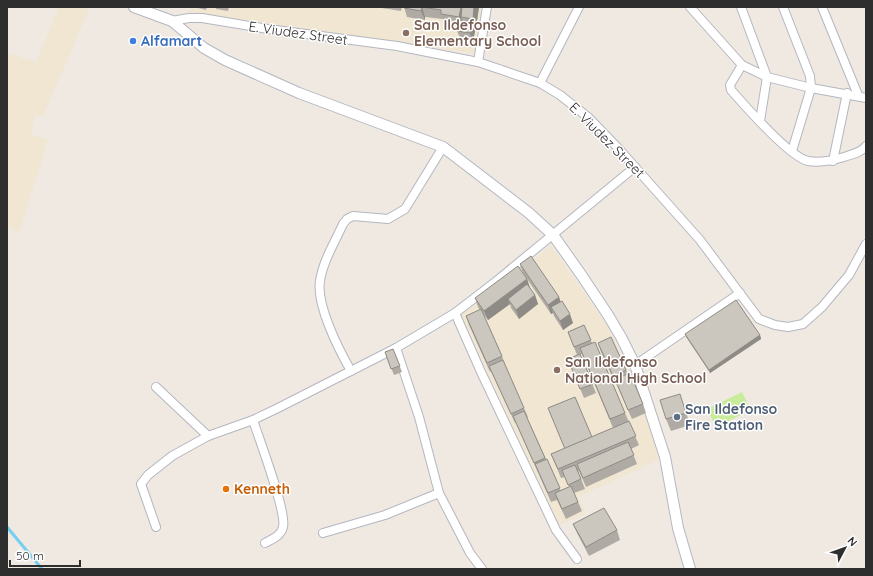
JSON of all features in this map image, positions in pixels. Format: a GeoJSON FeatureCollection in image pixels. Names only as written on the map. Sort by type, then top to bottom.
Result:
{"type":"FeatureCollection","features":[{"type":"Feature","properties":{"kind":"street","name":"E. Viudez Street"},"geometry":{"type":"LineString","coordinates":[[134,7],[172,21],[189,18],[202,18],[268,29],[397,46],[478,62],[540,83],[560,95],[589,118],[618,148],[700,240],[759,319],[775,325],[788,327],[802,324],[822,307],[849,275],[866,244]]}},
{"type":"Feature","properties":{"kind":"street"},"geometry":{"type":"LineString","coordinates":[[478,62],[487,7]]}},
{"type":"Feature","properties":{"kind":"street"},"geometry":{"type":"LineString","coordinates":[[540,83],[579,7]]}},
{"type":"Feature","properties":{"kind":"street"},"geometry":{"type":"LineString","coordinates":[[690,7],[742,65],[767,77],[811,88],[862,97]]}},
{"type":"Feature","properties":{"kind":"street"},"geometry":{"type":"LineString","coordinates":[[741,7],[767,77],[760,121]]}},
{"type":"Feature","properties":{"kind":"street"},"geometry":{"type":"LineString","coordinates":[[783,7],[810,76],[811,88],[792,151]]}},
{"type":"Feature","properties":{"kind":"street"},"geometry":{"type":"LineString","coordinates":[[822,7],[862,97]]}},
{"type":"Feature","properties":{"kind":"street"},"geometry":{"type":"LineString","coordinates":[[172,21],[204,48],[225,60],[299,93],[443,147],[529,213],[553,235],[608,315],[635,365],[665,457],[678,528],[690,569]]}},
{"type":"Feature","properties":{"kind":"street"},"geometry":{"type":"LineString","coordinates":[[742,65],[730,85],[731,90],[760,121],[800,157],[808,161],[834,160],[859,152],[866,146]]}},
{"type":"Feature","properties":{"kind":"street"},"geometry":{"type":"LineString","coordinates":[[834,160],[847,94]]}},
{"type":"Feature","properties":{"kind":"street"},"geometry":{"type":"LineString","coordinates":[[351,371],[337,345],[319,295],[320,281],[324,266],[343,224],[347,219],[353,216],[388,219],[404,209],[443,147]]}},
{"type":"Feature","properties":{"kind":"street"},"geometry":{"type":"LineString","coordinates":[[156,527],[141,484],[143,480],[172,456],[208,436],[253,420],[351,371],[396,348],[455,313],[494,283],[635,167]]}},
{"type":"Feature","properties":{"kind":"street"},"geometry":{"type":"LineString","coordinates":[[635,365],[740,293]]}},
{"type":"Feature","properties":{"kind":"street"},"geometry":{"type":"LineString","coordinates":[[455,313],[481,372],[556,530],[577,559]]}},
{"type":"Feature","properties":{"kind":"street"},"geometry":{"type":"LineString","coordinates":[[396,348],[419,417],[439,493],[470,553],[482,569]]}},
{"type":"Feature","properties":{"kind":"street"},"geometry":{"type":"LineString","coordinates":[[156,387],[208,436]]}},
{"type":"Feature","properties":{"kind":"street"},"geometry":{"type":"LineString","coordinates":[[253,420],[284,521],[283,529],[278,536],[265,543]]}},
{"type":"Feature","properties":{"kind":"street"},"geometry":{"type":"LineString","coordinates":[[323,533],[385,515],[439,493]]}},
{"type":"Feature","properties":{"kind":"shaded area"},"geometry":{"type":"Polygon","coordinates":[[[59,7],[90,7],[43,116],[35,114],[31,134],[48,140],[19,232],[7,227],[7,53],[36,62],[59,7]]]}},
{"type":"Feature","properties":{"kind":"shaded area","name":"San Ildefonso Elementary School"},"geometry":{"type":"Polygon","coordinates":[[[191,7],[484,7],[476,54],[189,12],[191,7]]]}},
{"type":"Feature","properties":{"kind":"shaded area","name":"San Ildefonso National High School"},"geometry":{"type":"Polygon","coordinates":[[[551,246],[608,327],[648,413],[658,460],[578,497],[586,514],[559,525],[461,315],[551,246]]]}},
{"type":"Feature","properties":{"kind":"green space"},"geometry":{"type":"Polygon","coordinates":[[[742,392],[751,410],[716,427],[707,409],[742,392]]]}},
{"type":"Feature","properties":{"kind":"building"},"geometry":{"type":"Polygon","coordinates":[[[404,7],[422,7],[421,11],[404,7]]]}},
{"type":"Feature","properties":{"kind":"building"},"geometry":{"type":"Polygon","coordinates":[[[422,7],[461,7],[459,17],[441,14],[441,10],[422,7]]]}},
{"type":"Feature","properties":{"kind":"building"},"geometry":{"type":"Polygon","coordinates":[[[462,7],[474,7],[473,19],[461,17],[462,7]]]}},
{"type":"Feature","properties":{"kind":"building"},"geometry":{"type":"Polygon","coordinates":[[[459,20],[472,22],[470,33],[457,31],[459,20]]]}},
{"type":"Feature","properties":{"kind":"building"},"geometry":{"type":"Polygon","coordinates":[[[531,256],[559,297],[548,305],[520,264],[531,256]]]}},
{"type":"Feature","properties":{"kind":"building"},"geometry":{"type":"Polygon","coordinates":[[[518,266],[527,279],[484,311],[475,298],[518,266]]]}},
{"type":"Feature","properties":{"kind":"building"},"geometry":{"type":"Polygon","coordinates":[[[527,284],[535,295],[516,310],[508,299],[527,284]]]}},
{"type":"Feature","properties":{"kind":"building"},"geometry":{"type":"Polygon","coordinates":[[[736,300],[760,335],[709,370],[685,334],[736,300]]]}},
{"type":"Feature","properties":{"kind":"building"},"geometry":{"type":"Polygon","coordinates":[[[562,301],[570,314],[560,321],[551,307],[562,301]]]}},
{"type":"Feature","properties":{"kind":"building"},"geometry":{"type":"Polygon","coordinates":[[[481,309],[502,356],[487,363],[466,316],[481,309]]]}},
{"type":"Feature","properties":{"kind":"building"},"geometry":{"type":"Polygon","coordinates":[[[584,325],[591,340],[574,347],[568,332],[584,325]]]}},
{"type":"Feature","properties":{"kind":"building"},"geometry":{"type":"Polygon","coordinates":[[[611,337],[626,370],[613,376],[598,343],[611,337]]]}},
{"type":"Feature","properties":{"kind":"building"},"geometry":{"type":"Polygon","coordinates":[[[595,342],[625,413],[610,419],[580,348],[595,342]]]}},
{"type":"Feature","properties":{"kind":"building"},"geometry":{"type":"Polygon","coordinates":[[[393,349],[400,366],[391,369],[385,352],[393,349]]]}},
{"type":"Feature","properties":{"kind":"building"},"geometry":{"type":"Polygon","coordinates":[[[580,354],[593,384],[580,389],[568,359],[580,354]]]}},
{"type":"Feature","properties":{"kind":"building"},"geometry":{"type":"Polygon","coordinates":[[[503,360],[524,408],[511,414],[489,366],[503,360]]]}},
{"type":"Feature","properties":{"kind":"building"},"geometry":{"type":"Polygon","coordinates":[[[630,373],[643,404],[628,410],[615,379],[630,373]]]}},
{"type":"Feature","properties":{"kind":"building"},"geometry":{"type":"Polygon","coordinates":[[[680,394],[686,413],[666,419],[660,400],[680,394]]]}},
{"type":"Feature","properties":{"kind":"building"},"geometry":{"type":"Polygon","coordinates":[[[575,397],[592,437],[565,449],[548,408],[575,397]]]}},
{"type":"Feature","properties":{"kind":"building"},"geometry":{"type":"Polygon","coordinates":[[[524,411],[545,458],[534,463],[513,416],[524,411]]]}},
{"type":"Feature","properties":{"kind":"building"},"geometry":{"type":"Polygon","coordinates":[[[629,421],[636,436],[558,469],[551,454],[629,421]]]}},
{"type":"Feature","properties":{"kind":"building"},"geometry":{"type":"Polygon","coordinates":[[[628,442],[634,455],[583,478],[577,464],[628,442]]]}},
{"type":"Feature","properties":{"kind":"building"},"geometry":{"type":"Polygon","coordinates":[[[547,459],[560,488],[548,493],[535,464],[547,459]]]}},
{"type":"Feature","properties":{"kind":"building"},"geometry":{"type":"Polygon","coordinates":[[[575,465],[581,479],[568,485],[562,470],[575,465]]]}},
{"type":"Feature","properties":{"kind":"building"},"geometry":{"type":"Polygon","coordinates":[[[571,486],[578,502],[562,509],[555,493],[571,486]]]}},
{"type":"Feature","properties":{"kind":"building"},"geometry":{"type":"Polygon","coordinates":[[[604,508],[617,530],[586,547],[573,524],[604,508]]]}},
{"type":"Feature","properties":{"kind":"waterway"},"geometry":{"type":"LineString","coordinates":[[7,527],[42,569]]}},
{"type":"Feature","properties":{"kind":"place","name":"San Ildefonso Elementary School"},"geometry":{"type":"Point","coordinates":[406,33]}},
{"type":"Feature","properties":{"kind":"place","name":"Alfamart"},"geometry":{"type":"Point","coordinates":[133,41]}},
{"type":"Feature","properties":{"kind":"place","name":"San Ildefonso National High School"},"geometry":{"type":"Point","coordinates":[557,370]}},
{"type":"Feature","properties":{"kind":"place","name":"San Ildefonso Fire Station"},"geometry":{"type":"Point","coordinates":[677,417]}},
{"type":"Feature","properties":{"kind":"place","name":"Kenneth"},"geometry":{"type":"Point","coordinates":[226,489]}}]}
